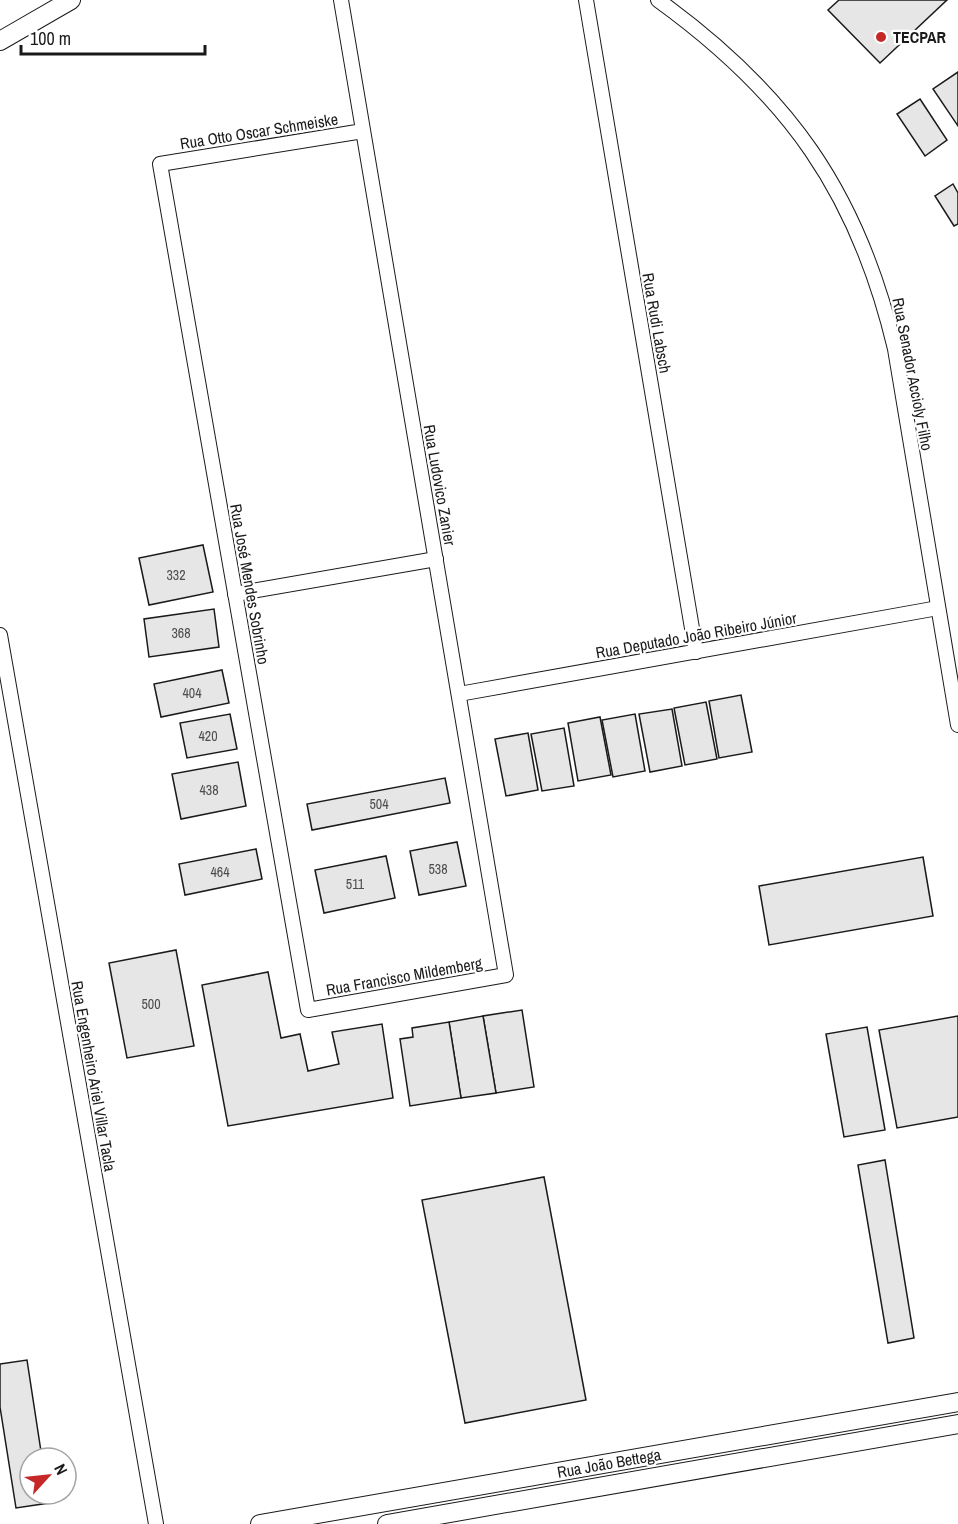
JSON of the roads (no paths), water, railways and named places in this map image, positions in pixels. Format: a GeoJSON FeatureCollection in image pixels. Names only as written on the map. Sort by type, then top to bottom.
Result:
{"type":"FeatureCollection","features":[{"type":"Feature","properties":{"kind":"main road"},"geometry":{"type":"LineString","coordinates":[[2,36],[71,0]]}},
{"type":"Feature","properties":{"kind":"main road","name":"Rua João Bettega"},"geometry":{"type":"LineString","coordinates":[[260,1524],[958,1402]]}},
{"type":"Feature","properties":{"kind":"main road","name":"Rua João Bettega"},"geometry":{"type":"LineString","coordinates":[[387,1524],[958,1424]]}},
{"type":"Feature","properties":{"kind":"main road"},"geometry":{"type":"LineString","coordinates":[[648,1456],[653,1478]]}},
{"type":"Feature","properties":{"kind":"main road"},"geometry":{"type":"LineString","coordinates":[[621,1461],[625,1483]]}},
{"type":"Feature","properties":{"kind":"street","name":"Rua Ludovico Zanier"},"geometry":{"type":"LineString","coordinates":[[341,0],[507,975]]}},
{"type":"Feature","properties":{"kind":"street","name":"Rua Rudi Labsch"},"geometry":{"type":"LineString","coordinates":[[586,0],[696,652]]}},
{"type":"Feature","properties":{"kind":"street","name":"Rua Senador Accioly Filho"},"geometry":{"type":"LineString","coordinates":[[658,0],[710,39],[764,89],[824,167],[850,215],[877,281],[895,350],[958,725]]}},
{"type":"Feature","properties":{"kind":"street","name":"Rua Otto Oscar Schmeiske"},"geometry":{"type":"LineString","coordinates":[[160,164],[363,131]]}},
{"type":"Feature","properties":{"kind":"street","name":"Rua José Mendes Sobrinho"},"geometry":{"type":"LineString","coordinates":[[160,164],[308,1010]]}},
{"type":"Feature","properties":{"kind":"street"},"geometry":{"type":"LineString","coordinates":[[235,594],[436,559]]}},
{"type":"Feature","properties":{"kind":"street","name":"Rua Deputado João Ribeiro Júnior"},"geometry":{"type":"LineString","coordinates":[[459,694],[938,608]]}},
{"type":"Feature","properties":{"kind":"street","name":"Rua Engenheiro Ariel Villar Tacla"},"geometry":{"type":"LineString","coordinates":[[0,634],[156,1524]]}},
{"type":"Feature","properties":{"kind":"street","name":"Rua Francisco Mildemberg"},"geometry":{"type":"LineString","coordinates":[[308,1010],[507,975]]}},
{"type":"Feature","properties":{"kind":"place","name":"TECPAR"},"geometry":{"type":"Point","coordinates":[881,37]}}]}
